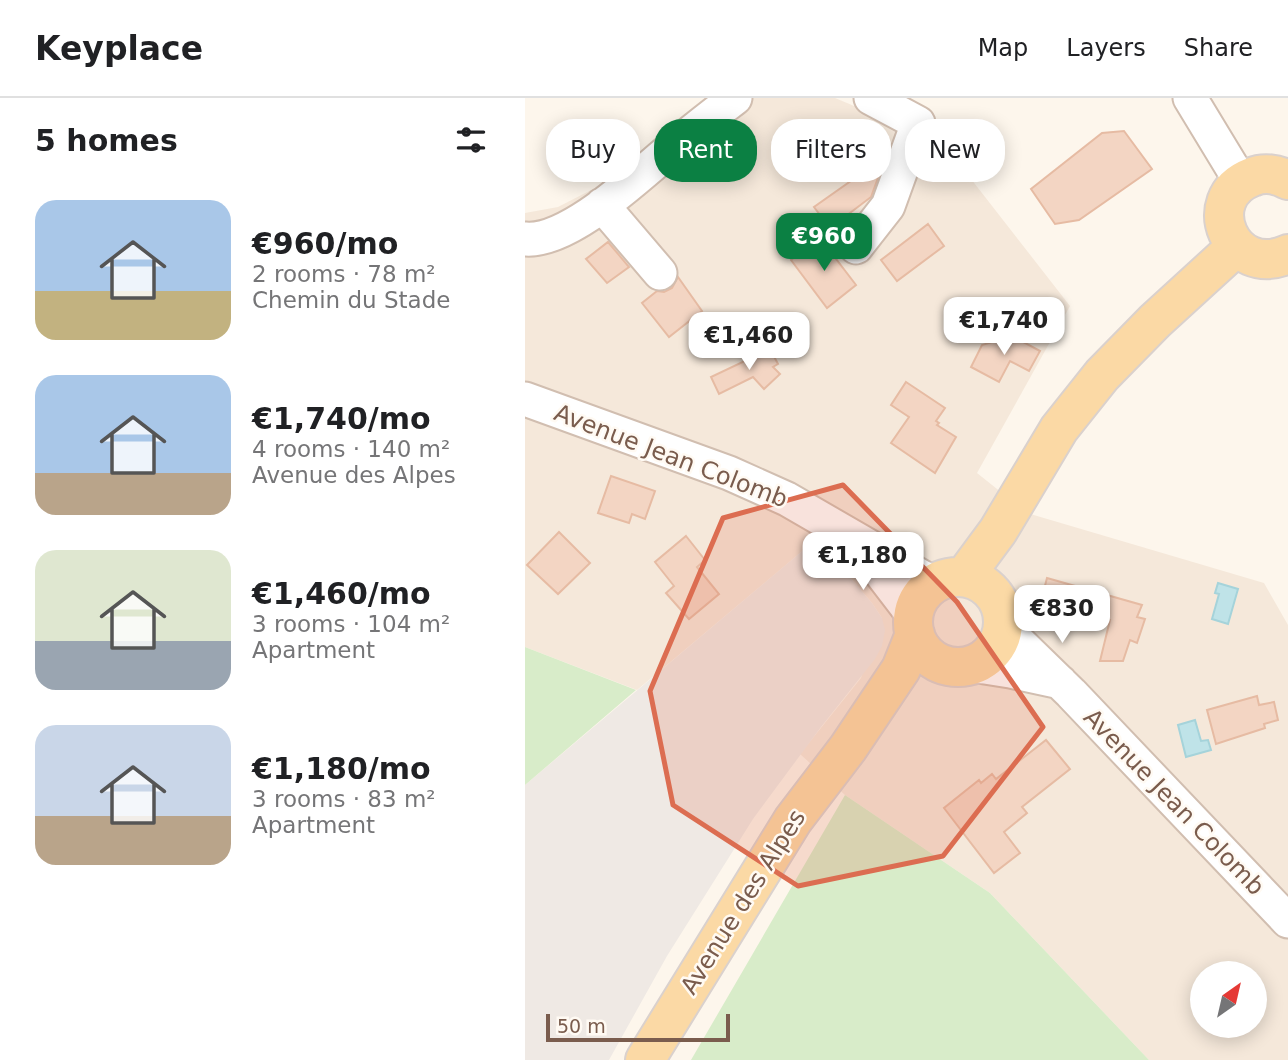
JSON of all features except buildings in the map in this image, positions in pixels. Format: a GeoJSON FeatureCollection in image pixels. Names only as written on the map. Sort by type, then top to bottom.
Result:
{"type":"FeatureCollection","features":[{"type":"Feature","properties":{"kind":"main road"},"geometry":{"type":"LineString","coordinates":[[1288,180],[1268,174],[1241,182],[1231,192],[1225,206],[1224,220],[1227,235],[1245,254],[1266,260],[1288,255]]}},
{"type":"Feature","properties":{"kind":"main road"},"geometry":{"type":"LineString","coordinates":[[962,583],[1000,607],[1003,627],[1000,640],[983,660],[958,665],[926,653],[914,625],[917,603],[925,592],[962,583],[1059,429],[1102,375],[1155,321],[1236,247]]}},
{"type":"Feature","properties":{"kind":"main road","name":"Avenue des Alpes"},"geometry":{"type":"LineString","coordinates":[[645,1060],[786,831],[848,748],[901,669],[914,625]]}},
{"type":"Feature","properties":{"kind":"main road","name":"Avenue des Alpes"},"geometry":{"type":"LineString","coordinates":[[848,748],[917,684],[958,665]]}},
{"type":"Feature","properties":{"kind":"street"},"geometry":{"type":"LineString","coordinates":[[525,239],[567,228],[602,205],[735,98]]}},
{"type":"Feature","properties":{"kind":"street"},"geometry":{"type":"LineString","coordinates":[[856,247],[888,206],[918,123],[871,98]]}},
{"type":"Feature","properties":{"kind":"street"},"geometry":{"type":"LineString","coordinates":[[1190,98],[1241,182]]}},
{"type":"Feature","properties":{"kind":"street"},"geometry":{"type":"LineString","coordinates":[[602,205],[660,273]]}},
{"type":"Feature","properties":{"kind":"street","name":"Avenue Jean Colomb"},"geometry":{"type":"LineString","coordinates":[[525,399],[729,473],[787,499],[852,537],[962,583]]}},
{"type":"Feature","properties":{"kind":"street","name":"Avenue Jean Colomb"},"geometry":{"type":"LineString","coordinates":[[852,537],[890,583],[914,625]]}},
{"type":"Feature","properties":{"kind":"street","name":"Avenue Jean Colomb"},"geometry":{"type":"LineString","coordinates":[[1003,627],[1285,912]]}},
{"type":"Feature","properties":{"kind":"street"},"geometry":{"type":"LineString","coordinates":[[958,665],[1010,671],[1060,682]]}},
{"type":"Feature","properties":{"kind":"highlighted area"},"geometry":{"type":"Polygon","coordinates":[[[843,485],[957,602],[1043,727],[943,856],[798,886],[673,805],[650,691],[723,518],[843,485]]]}},
{"type":"Feature","properties":{"kind":"shaded area"},"geometry":{"type":"Polygon","coordinates":[[[707,98],[835,98],[885,119],[771,119],[771,182],[891,182],[891,121],[905,127],[905,182],[973,182],[1070,306],[977,473],[1027,513],[1264,583],[1288,625],[1288,1060],[1149,1060],[990,893],[845,795],[800,754],[861,678],[882,618],[829,553],[813,542],[637,690],[525,647],[525,213],[558,207],[602,182],[640,182],[640,152],[654,141],[654,182],[757,182],[757,119],[681,119],[707,98]]]}},
{"type":"Feature","properties":{"kind":"shaded area"},"geometry":{"type":"Polygon","coordinates":[[[813,542],[829,553],[882,618],[885,630],[882,646],[875,659],[753,819],[667,956],[609,1060],[525,1060],[525,785],[813,542]]]}},
{"type":"Feature","properties":{"kind":"green space"},"geometry":{"type":"Polygon","coordinates":[[[525,647],[636,690],[525,785],[525,647]]]}},
{"type":"Feature","properties":{"kind":"green space"},"geometry":{"type":"Polygon","coordinates":[[[845,795],[990,893],[1149,1060],[691,1060],[845,795]]]}},
{"type":"Feature","properties":{"kind":"water"},"geometry":{"type":"Polygon","coordinates":[[[1218,583],[1238,589],[1228,624],[1212,619],[1219,594],[1215,593],[1218,583]]]}},
{"type":"Feature","properties":{"kind":"water"},"geometry":{"type":"Polygon","coordinates":[[[1195,720],[1201,741],[1208,740],[1211,750],[1186,757],[1178,725],[1195,720]]]}}]}
